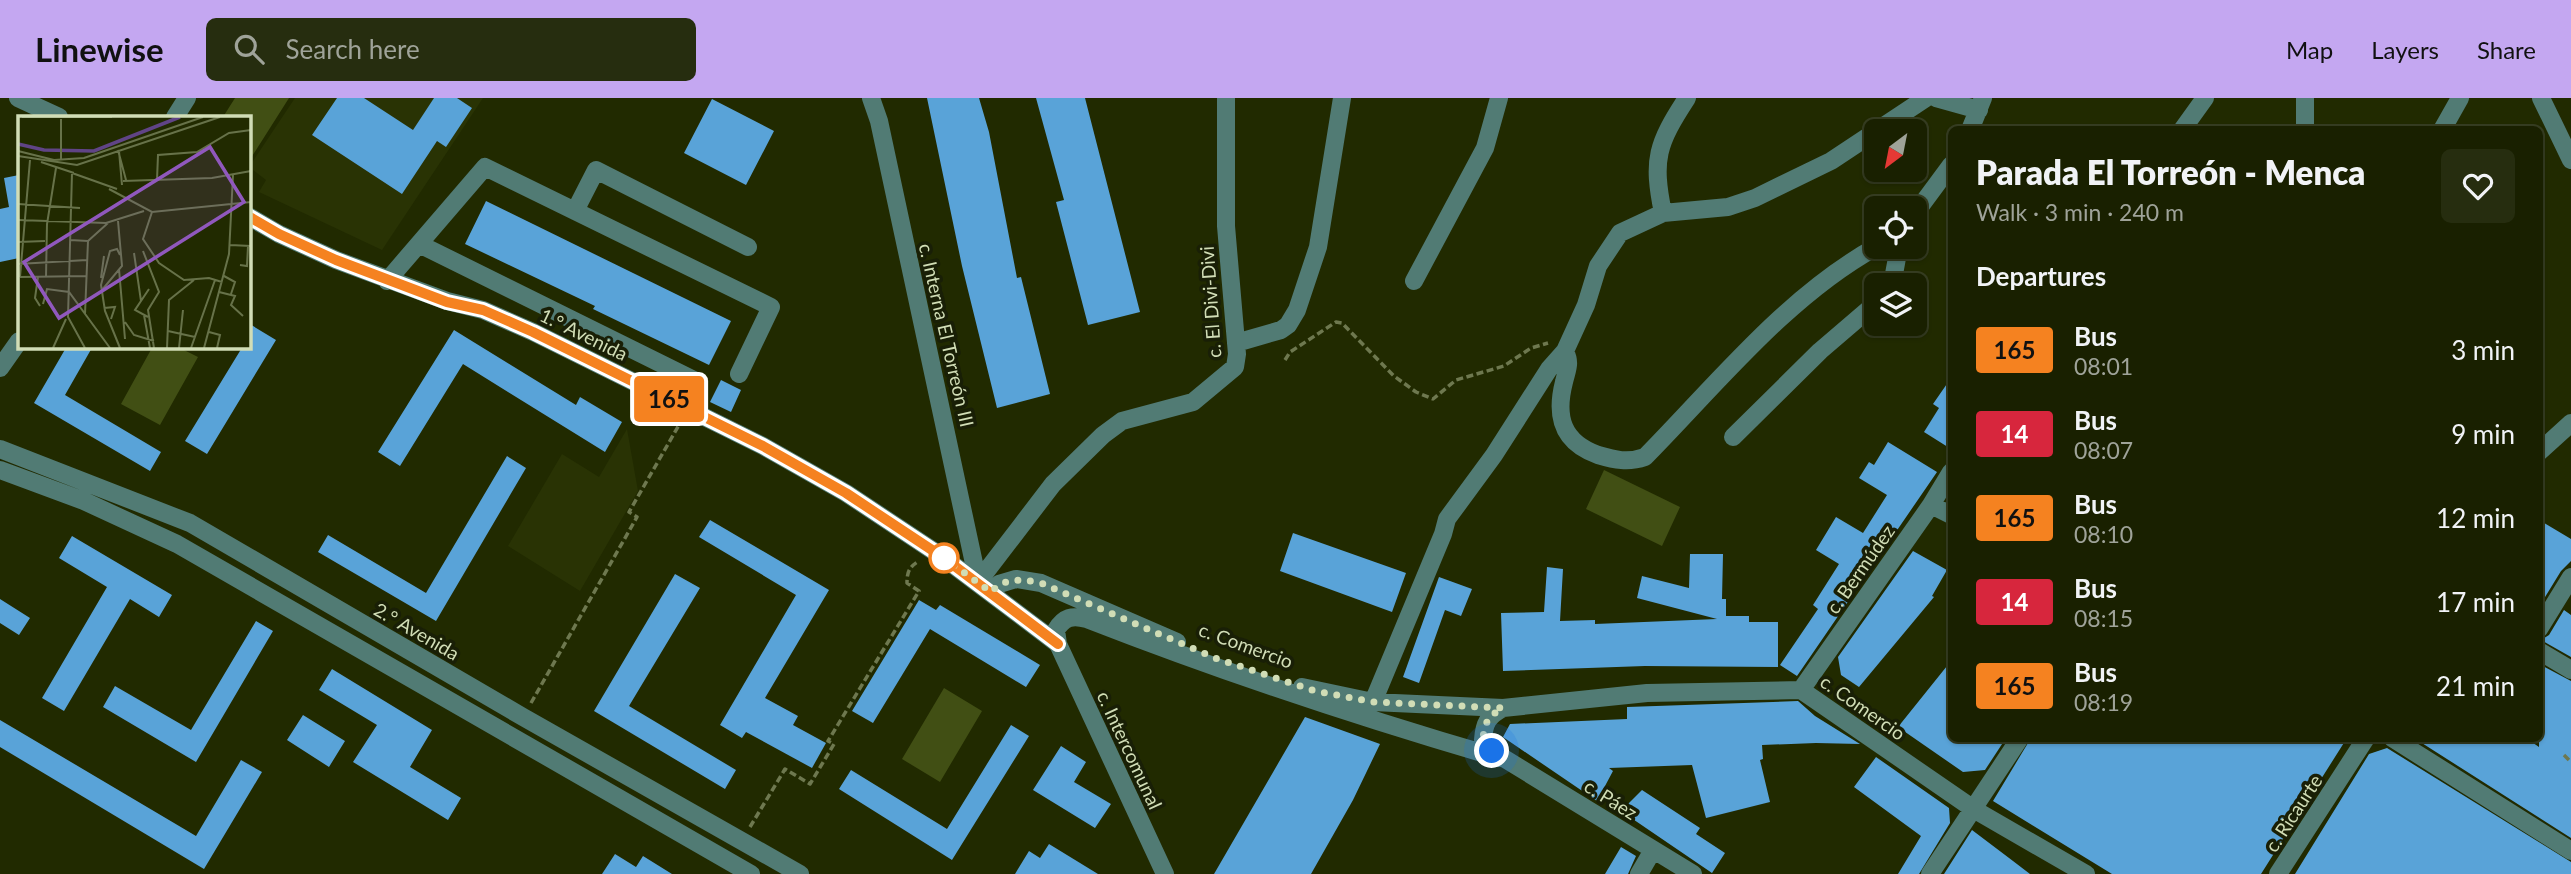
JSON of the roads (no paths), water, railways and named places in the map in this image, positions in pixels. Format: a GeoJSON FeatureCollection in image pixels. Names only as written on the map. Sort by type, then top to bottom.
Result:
{"type":"FeatureCollection","features":[{"type":"Feature","properties":{"kind":"street"},"geometry":{"type":"LineString","coordinates":[[18,98],[54,109]]}},
{"type":"Feature","properties":{"kind":"street"},"geometry":{"type":"LineString","coordinates":[[176,116],[187,98]]}},
{"type":"Feature","properties":{"kind":"street","name":"c. Interna El Torreón III"},"geometry":{"type":"LineString","coordinates":[[871,98],[984,587]]}},
{"type":"Feature","properties":{"kind":"street","name":"c. El Divi-Divi"},"geometry":{"type":"LineString","coordinates":[[984,587],[1053,484],[1103,435],[1122,421],[1193,402],[1235,367],[1236,343],[1226,226],[1226,98]]}},
{"type":"Feature","properties":{"kind":"street"},"geometry":{"type":"LineString","coordinates":[[1236,343],[1281,330],[1289,325],[1297,310],[1318,247],[1342,98]]}},
{"type":"Feature","properties":{"kind":"street"},"geometry":{"type":"LineString","coordinates":[[1414,281],[1485,148],[1499,98]]}},
{"type":"Feature","properties":{"kind":"street"},"geometry":{"type":"LineString","coordinates":[[1663,213],[1656,179],[1658,156],[1668,127],[1687,98]]}},
{"type":"Feature","properties":{"kind":"street"},"geometry":{"type":"LineString","coordinates":[[1373,702],[1447,519],[1566,348],[1586,305],[1598,266],[1620,233],[1663,213],[1728,207],[1755,198],[1831,161],[1926,98]]}},
{"type":"Feature","properties":{"kind":"street"},"geometry":{"type":"LineString","coordinates":[[1936,98],[1981,104],[1972,126]]}},
{"type":"Feature","properties":{"kind":"street"},"geometry":{"type":"LineString","coordinates":[[2185,126],[2205,98]]}},
{"type":"Feature","properties":{"kind":"street"},"geometry":{"type":"LineString","coordinates":[[2305,98],[2305,126]]}},
{"type":"Feature","properties":{"kind":"street"},"geometry":{"type":"LineString","coordinates":[[2444,126],[2460,98]]}},
{"type":"Feature","properties":{"kind":"street"},"geometry":{"type":"LineString","coordinates":[[2542,98],[2571,160]]}},
{"type":"Feature","properties":{"kind":"street"},"geometry":{"type":"LineString","coordinates":[[387,281],[485,167],[771,307],[738,374]]}},
{"type":"Feature","properties":{"kind":"street"},"geometry":{"type":"LineString","coordinates":[[1927,197],[1948,169]]}},
{"type":"Feature","properties":{"kind":"street"},"geometry":{"type":"LineString","coordinates":[[575,211],[596,170],[748,247]]}},
{"type":"Feature","properties":{"kind":"street","name":"1.° Avenida"},"geometry":{"type":"LineString","coordinates":[[250,217],[279,234],[387,281],[447,302],[483,310],[533,332],[763,446],[846,493],[942,557],[1058,644]]}},
{"type":"Feature","properties":{"kind":"street"},"geometry":{"type":"LineString","coordinates":[[419,244],[698,382]]}},
{"type":"Feature","properties":{"kind":"street"},"geometry":{"type":"LineString","coordinates":[[1566,348],[1569,367],[1564,382],[1562,427],[1572,440],[1587,451],[1632,462],[1645,457],[1774,324],[1851,260],[1864,253]]}},
{"type":"Feature","properties":{"kind":"street"},"geometry":{"type":"LineString","coordinates":[[1733,437],[1819,351],[1864,313]]}},
{"type":"Feature","properties":{"kind":"street"},"geometry":{"type":"LineString","coordinates":[[0,368],[18,342]]}},
{"type":"Feature","properties":{"kind":"street"},"geometry":{"type":"LineString","coordinates":[[2543,448],[2571,423]]}},
{"type":"Feature","properties":{"kind":"street","name":"2.° Avenida"},"geometry":{"type":"LineString","coordinates":[[0,449],[190,523],[800,874]]}},
{"type":"Feature","properties":{"kind":"street"},"geometry":{"type":"LineString","coordinates":[[0,470],[105,509],[177,544],[729,869],[751,874]]}},
{"type":"Feature","properties":{"kind":"street","name":"c. Bermúdez"},"geometry":{"type":"LineString","coordinates":[[1801,690],[1931,505],[1948,476]]}},
{"type":"Feature","properties":{"kind":"street"},"geometry":{"type":"LineString","coordinates":[[1931,505],[1948,514]]}},
{"type":"Feature","properties":{"kind":"street"},"geometry":{"type":"LineString","coordinates":[[2543,622],[2571,577]]}},
{"type":"Feature","properties":{"kind":"street","name":"c. Comercio"},"geometry":{"type":"LineString","coordinates":[[984,587],[1016,579],[1041,583],[1215,658],[1315,691],[1373,702],[1503,708],[1647,693],[1801,690],[1975,810],[2086,874]]}},
{"type":"Feature","properties":{"kind":"street"},"geometry":{"type":"LineString","coordinates":[[1058,644],[1056,630],[1064,619],[1096,606]]}},
{"type":"Feature","properties":{"kind":"street"},"geometry":{"type":"LineString","coordinates":[[1071,616],[1087,619],[1203,664],[1360,718],[1505,760]]}},
{"type":"Feature","properties":{"kind":"street","name":"c. Intercomunal"},"geometry":{"type":"LineString","coordinates":[[1058,644],[1165,874]]}},
{"type":"Feature","properties":{"kind":"street"},"geometry":{"type":"LineString","coordinates":[[2543,653],[2571,670]]}},
{"type":"Feature","properties":{"kind":"street"},"geometry":{"type":"LineString","coordinates":[[1503,708],[1485,722],[1483,740],[1505,760]]}},
{"type":"Feature","properties":{"kind":"street"},"geometry":{"type":"LineString","coordinates":[[1930,874],[1975,810],[2018,742]]}},
{"type":"Feature","properties":{"kind":"street","name":"c. Ricaurte"},"geometry":{"type":"LineString","coordinates":[[2278,874],[2363,742]]}},
{"type":"Feature","properties":{"kind":"street"},"geometry":{"type":"LineString","coordinates":[[2398,742],[2571,851]]}},
{"type":"Feature","properties":{"kind":"street","name":"c. Páez"},"geometry":{"type":"LineString","coordinates":[[1505,760],[1693,874]]}},
{"type":"Feature","properties":{"kind":"street"},"geometry":{"type":"LineString","coordinates":[[729,869],[743,842]]}},
{"type":"Feature","properties":{"kind":"street"},"geometry":{"type":"LineString","coordinates":[[1639,874],[1653,850]]}}]}
